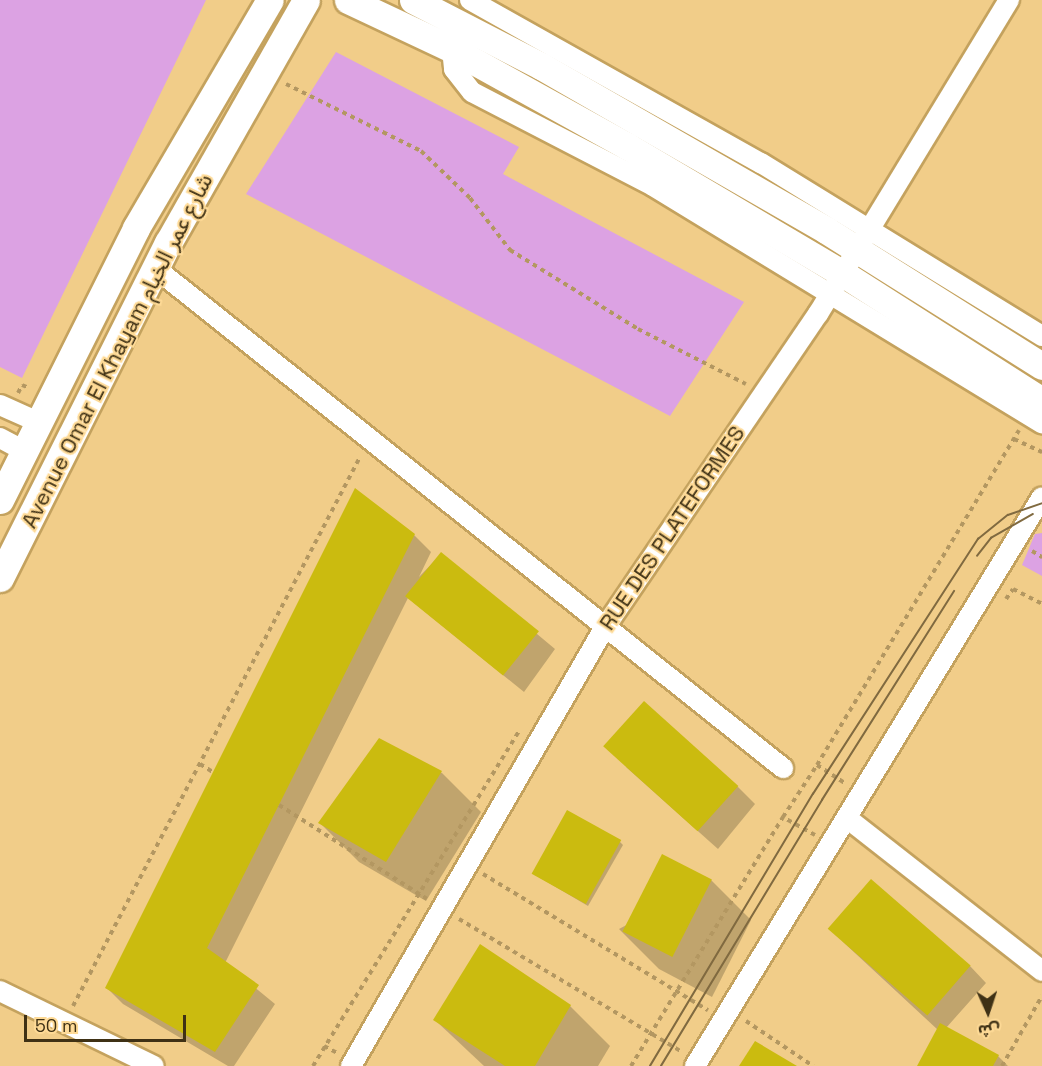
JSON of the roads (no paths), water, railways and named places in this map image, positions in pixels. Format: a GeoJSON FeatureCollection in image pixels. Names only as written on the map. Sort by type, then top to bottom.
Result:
{"type":"FeatureCollection","features":[{"type":"Feature","properties":{"kind":"main road","name":"Avenue Omar El Khayam شارع عمر الخيام"},"geometry":{"type":"LineString","coordinates":[[0,500],[136,228],[270,0]]}},
{"type":"Feature","properties":{"kind":"main road","name":"Avenue Omar El Khayam شارع عمر الخيام"},"geometry":{"type":"LineString","coordinates":[[0,578],[155,268],[306,0]]}},
{"type":"Feature","properties":{"kind":"main road"},"geometry":{"type":"LineString","coordinates":[[348,0],[452,49],[627,146],[1037,413]]}},
{"type":"Feature","properties":{"kind":"main road"},"geometry":{"type":"LineString","coordinates":[[413,0],[863,238],[1042,366]]}},
{"type":"Feature","properties":{"kind":"street"},"geometry":{"type":"LineString","coordinates":[[470,0],[664,106],[863,238],[1042,336]]}},
{"type":"Feature","properties":{"kind":"street","name":"RUE DES PLATEFORMES"},"geometry":{"type":"LineString","coordinates":[[351,1066],[604,627],[837,282],[1009,0]]}},
{"type":"Feature","properties":{"kind":"street"},"geometry":{"type":"LineString","coordinates":[[155,268],[369,441],[783,768]]}},
{"type":"Feature","properties":{"kind":"street"},"geometry":{"type":"LineString","coordinates":[[0,405],[38,422]]}},
{"type":"Feature","properties":{"kind":"street"},"geometry":{"type":"LineString","coordinates":[[0,438],[24,451]]}},
{"type":"Feature","properties":{"kind":"street"},"geometry":{"type":"LineString","coordinates":[[696,1064],[1042,496]]}},
{"type":"Feature","properties":{"kind":"street"},"geometry":{"type":"LineString","coordinates":[[847,818],[1042,971]]}},
{"type":"Feature","properties":{"kind":"street"},"geometry":{"type":"LineString","coordinates":[[0,992],[154,1066]]}},
{"type":"Feature","properties":{"kind":"tram line"},"geometry":{"type":"LineString","coordinates":[[650,1066],[813,794],[978,539],[1008,515],[1042,503]]}},
{"type":"Feature","properties":{"kind":"tram line"},"geometry":{"type":"LineString","coordinates":[[977,556],[991,538],[1033,514]]}},
{"type":"Feature","properties":{"kind":"tram line"},"geometry":{"type":"LineString","coordinates":[[661,1066],[822,800],[954,591]]}}]}
